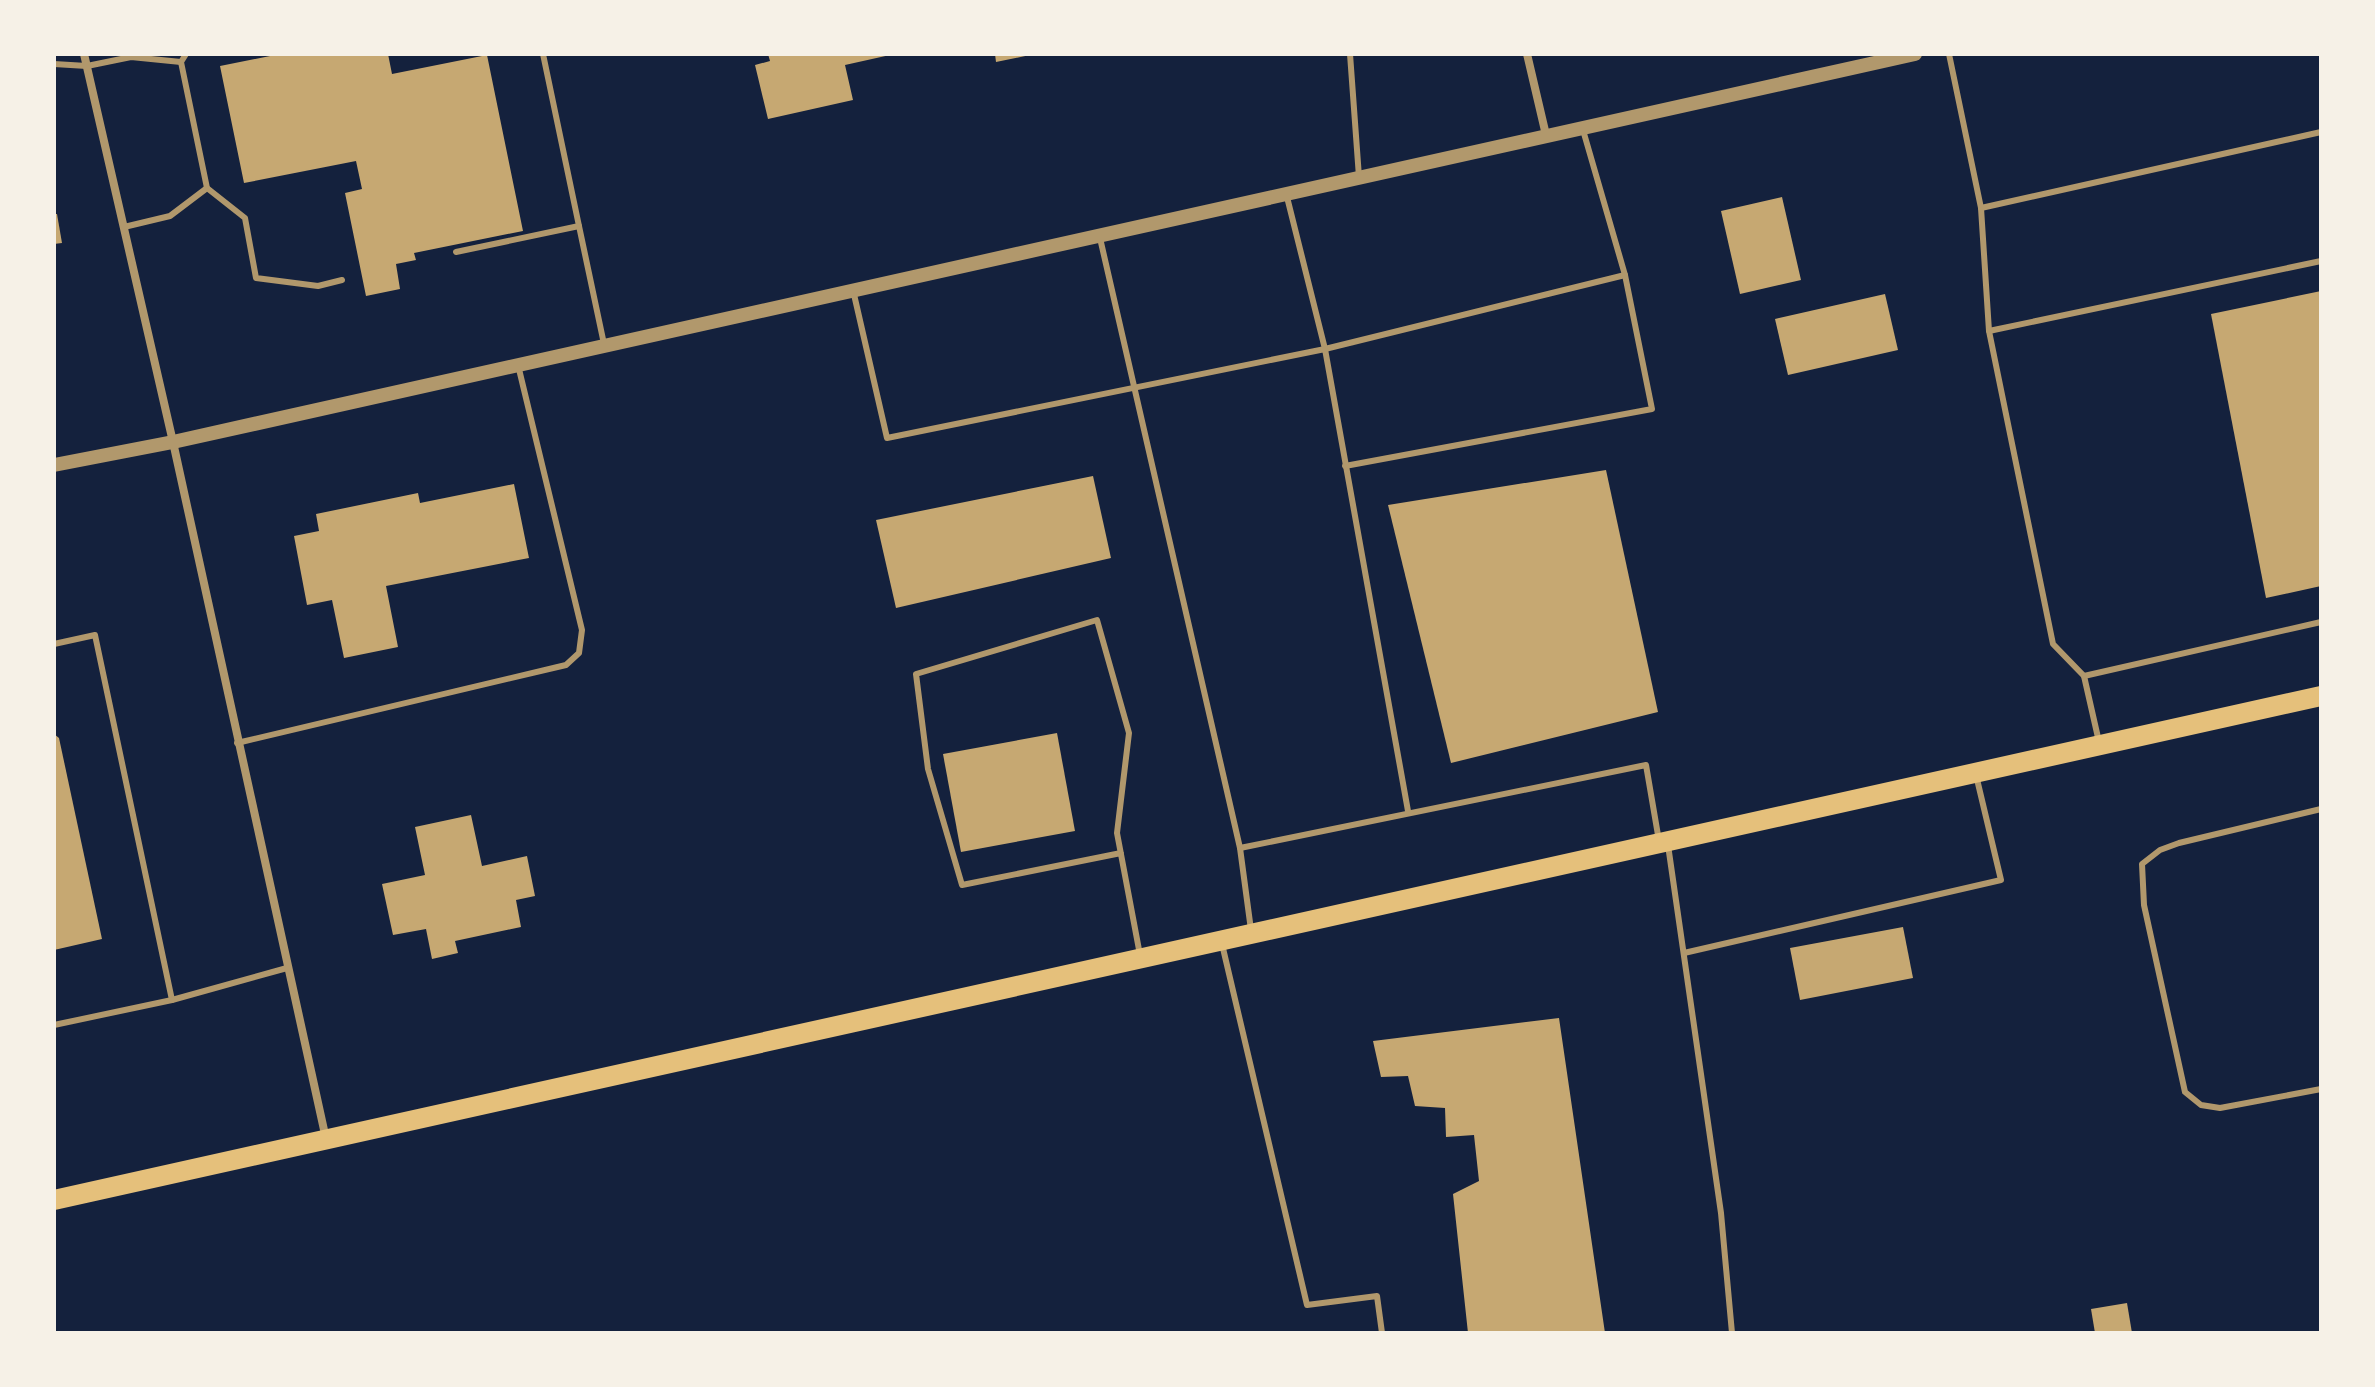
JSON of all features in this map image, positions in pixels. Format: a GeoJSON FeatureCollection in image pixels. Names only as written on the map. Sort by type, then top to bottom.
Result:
{"type":"FeatureCollection","features":[{"type":"Feature","properties":{"kind":"main road"},"geometry":{"type":"LineString","coordinates":[[54,1200],[2321,696]]}},
{"type":"Feature","properties":{"kind":"street"},"geometry":{"type":"LineString","coordinates":[[84,54],[173,442],[326,1139]]}},
{"type":"Feature","properties":{"kind":"street"},"geometry":{"type":"LineString","coordinates":[[1527,54],[1546,135]]}},
{"type":"Feature","properties":{"kind":"street"},"geometry":{"type":"LineString","coordinates":[[54,465],[173,442],[1915,54]]}},
{"type":"Feature","properties":{"kind":"lane"},"geometry":{"type":"LineString","coordinates":[[186,54],[181,62],[207,188],[245,218],[256,278],[318,286],[342,280]]}},
{"type":"Feature","properties":{"kind":"lane"},"geometry":{"type":"LineString","coordinates":[[543,54],[605,345]]}},
{"type":"Feature","properties":{"kind":"lane"},"geometry":{"type":"LineString","coordinates":[[1350,54],[1359,177]]}},
{"type":"Feature","properties":{"kind":"lane"},"geometry":{"type":"LineString","coordinates":[[1949,54],[1981,208],[1989,331],[2053,644],[2084,676],[2100,745]]}},
{"type":"Feature","properties":{"kind":"lane"},"geometry":{"type":"LineString","coordinates":[[54,64],[87,66],[131,57],[181,62]]}},
{"type":"Feature","properties":{"kind":"lane"},"geometry":{"type":"LineString","coordinates":[[1345,466],[1652,409],[1625,275],[1582,127]]}},
{"type":"Feature","properties":{"kind":"lane"},"geometry":{"type":"LineString","coordinates":[[1981,208],[2321,132]]}},
{"type":"Feature","properties":{"kind":"lane"},"geometry":{"type":"LineString","coordinates":[[124,227],[170,216],[207,188]]}},
{"type":"Feature","properties":{"kind":"lane"},"geometry":{"type":"LineString","coordinates":[[1286,193],[1325,349],[1408,811]]}},
{"type":"Feature","properties":{"kind":"lane"},"geometry":{"type":"LineString","coordinates":[[456,252],[579,226]]}},
{"type":"Feature","properties":{"kind":"lane"},"geometry":{"type":"LineString","coordinates":[[1099,235],[1240,848],[1251,934]]}},
{"type":"Feature","properties":{"kind":"lane"},"geometry":{"type":"LineString","coordinates":[[1989,331],[2321,261]]}},
{"type":"Feature","properties":{"kind":"lane"},"geometry":{"type":"LineString","coordinates":[[852,290],[887,438],[1325,349],[1625,275]]}},
{"type":"Feature","properties":{"kind":"lane"},"geometry":{"type":"LineString","coordinates":[[237,743],[566,665],[579,653],[582,630],[518,365]]}},
{"type":"Feature","properties":{"kind":"lane"},"geometry":{"type":"LineString","coordinates":[[1121,853],[962,885],[928,769],[916,674],[1097,620],[1129,733],[1117,833],[1121,853],[1141,958]]}},
{"type":"Feature","properties":{"kind":"lane"},"geometry":{"type":"LineString","coordinates":[[2084,676],[2321,622]]}},
{"type":"Feature","properties":{"kind":"lane"},"geometry":{"type":"LineString","coordinates":[[54,644],[95,635],[172,1000]]}},
{"type":"Feature","properties":{"kind":"lane"},"geometry":{"type":"LineString","coordinates":[[1240,848],[1408,811],[1646,765],[1684,953],[1721,1213],[1732,1333]]}},
{"type":"Feature","properties":{"kind":"lane"},"geometry":{"type":"LineString","coordinates":[[1684,953],[2001,880],[1976,773]]}},
{"type":"Feature","properties":{"kind":"lane"},"geometry":{"type":"LineString","coordinates":[[2321,809],[2179,843],[2160,850],[2142,864],[2144,905],[2185,1092],[2201,1105],[2220,1108],[2321,1089]]}},
{"type":"Feature","properties":{"kind":"lane"},"geometry":{"type":"LineString","coordinates":[[1221,940],[1307,1305],[1377,1296],[1382,1333]]}},
{"type":"Feature","properties":{"kind":"lane"},"geometry":{"type":"LineString","coordinates":[[54,1025],[172,1000],[287,968]]}},
{"type":"Feature","properties":{"kind":"building"},"geometry":{"type":"Polygon","coordinates":[[[280,54],[388,54],[392,74],[487,55],[523,231],[414,253],[416,260],[396,264],[400,289],[366,296],[345,193],[362,189],[356,161],[244,183],[220,66],[280,54]]]}},
{"type":"Feature","properties":{"kind":"building"},"geometry":{"type":"Polygon","coordinates":[[[768,54],[890,55],[845,65],[853,100],[768,119],[755,65],[770,61],[768,54]]]}},
{"type":"Feature","properties":{"kind":"building"},"geometry":{"type":"Polygon","coordinates":[[[995,54],[1030,54],[1030,55],[996,62],[995,54]]]}},
{"type":"Feature","properties":{"kind":"building"},"geometry":{"type":"Polygon","coordinates":[[[1782,197],[1801,280],[1740,294],[1721,211],[1782,197]]]}},
{"type":"Feature","properties":{"kind":"building"},"geometry":{"type":"Polygon","coordinates":[[[54,214],[57,214],[62,243],[54,244],[54,214]]]}},
{"type":"Feature","properties":{"kind":"building"},"geometry":{"type":"Polygon","coordinates":[[[2321,291],[2321,586],[2266,598],[2211,314],[2321,291]]]}},
{"type":"Feature","properties":{"kind":"building"},"geometry":{"type":"Polygon","coordinates":[[[1885,294],[1898,350],[1788,375],[1775,319],[1885,294]]]}},
{"type":"Feature","properties":{"kind":"building"},"geometry":{"type":"Polygon","coordinates":[[[1606,470],[1658,712],[1451,763],[1388,505],[1606,470]]]}},
{"type":"Feature","properties":{"kind":"building"},"geometry":{"type":"Polygon","coordinates":[[[1093,476],[1111,558],[896,608],[876,520],[1093,476]]]}},
{"type":"Feature","properties":{"kind":"building"},"geometry":{"type":"Polygon","coordinates":[[[514,484],[529,558],[386,586],[398,647],[344,658],[332,600],[307,605],[294,536],[319,531],[316,514],[418,493],[420,503],[514,484]]]}},
{"type":"Feature","properties":{"kind":"building"},"geometry":{"type":"Polygon","coordinates":[[[1057,733],[1075,831],[961,852],[943,754],[1057,733]]]}},
{"type":"Feature","properties":{"kind":"building"},"geometry":{"type":"Polygon","coordinates":[[[54,734],[59,738],[102,939],[54,950],[54,734]]]}},
{"type":"Feature","properties":{"kind":"building"},"geometry":{"type":"Polygon","coordinates":[[[471,815],[482,866],[527,856],[535,896],[516,900],[521,927],[455,941],[458,953],[432,959],[426,929],[393,935],[382,884],[425,875],[415,827],[471,815]]]}},
{"type":"Feature","properties":{"kind":"building"},"geometry":{"type":"Polygon","coordinates":[[[1903,927],[1913,978],[1800,1000],[1790,948],[1903,927]]]}},
{"type":"Feature","properties":{"kind":"building"},"geometry":{"type":"Polygon","coordinates":[[[1559,1018],[1605,1333],[1468,1333],[1453,1194],[1479,1181],[1474,1135],[1446,1137],[1445,1108],[1415,1106],[1408,1076],[1381,1077],[1373,1041],[1559,1018]]]}},
{"type":"Feature","properties":{"kind":"building"},"geometry":{"type":"Polygon","coordinates":[[[2127,1303],[2132,1333],[2095,1333],[2091,1309],[2127,1303]]]}}]}
